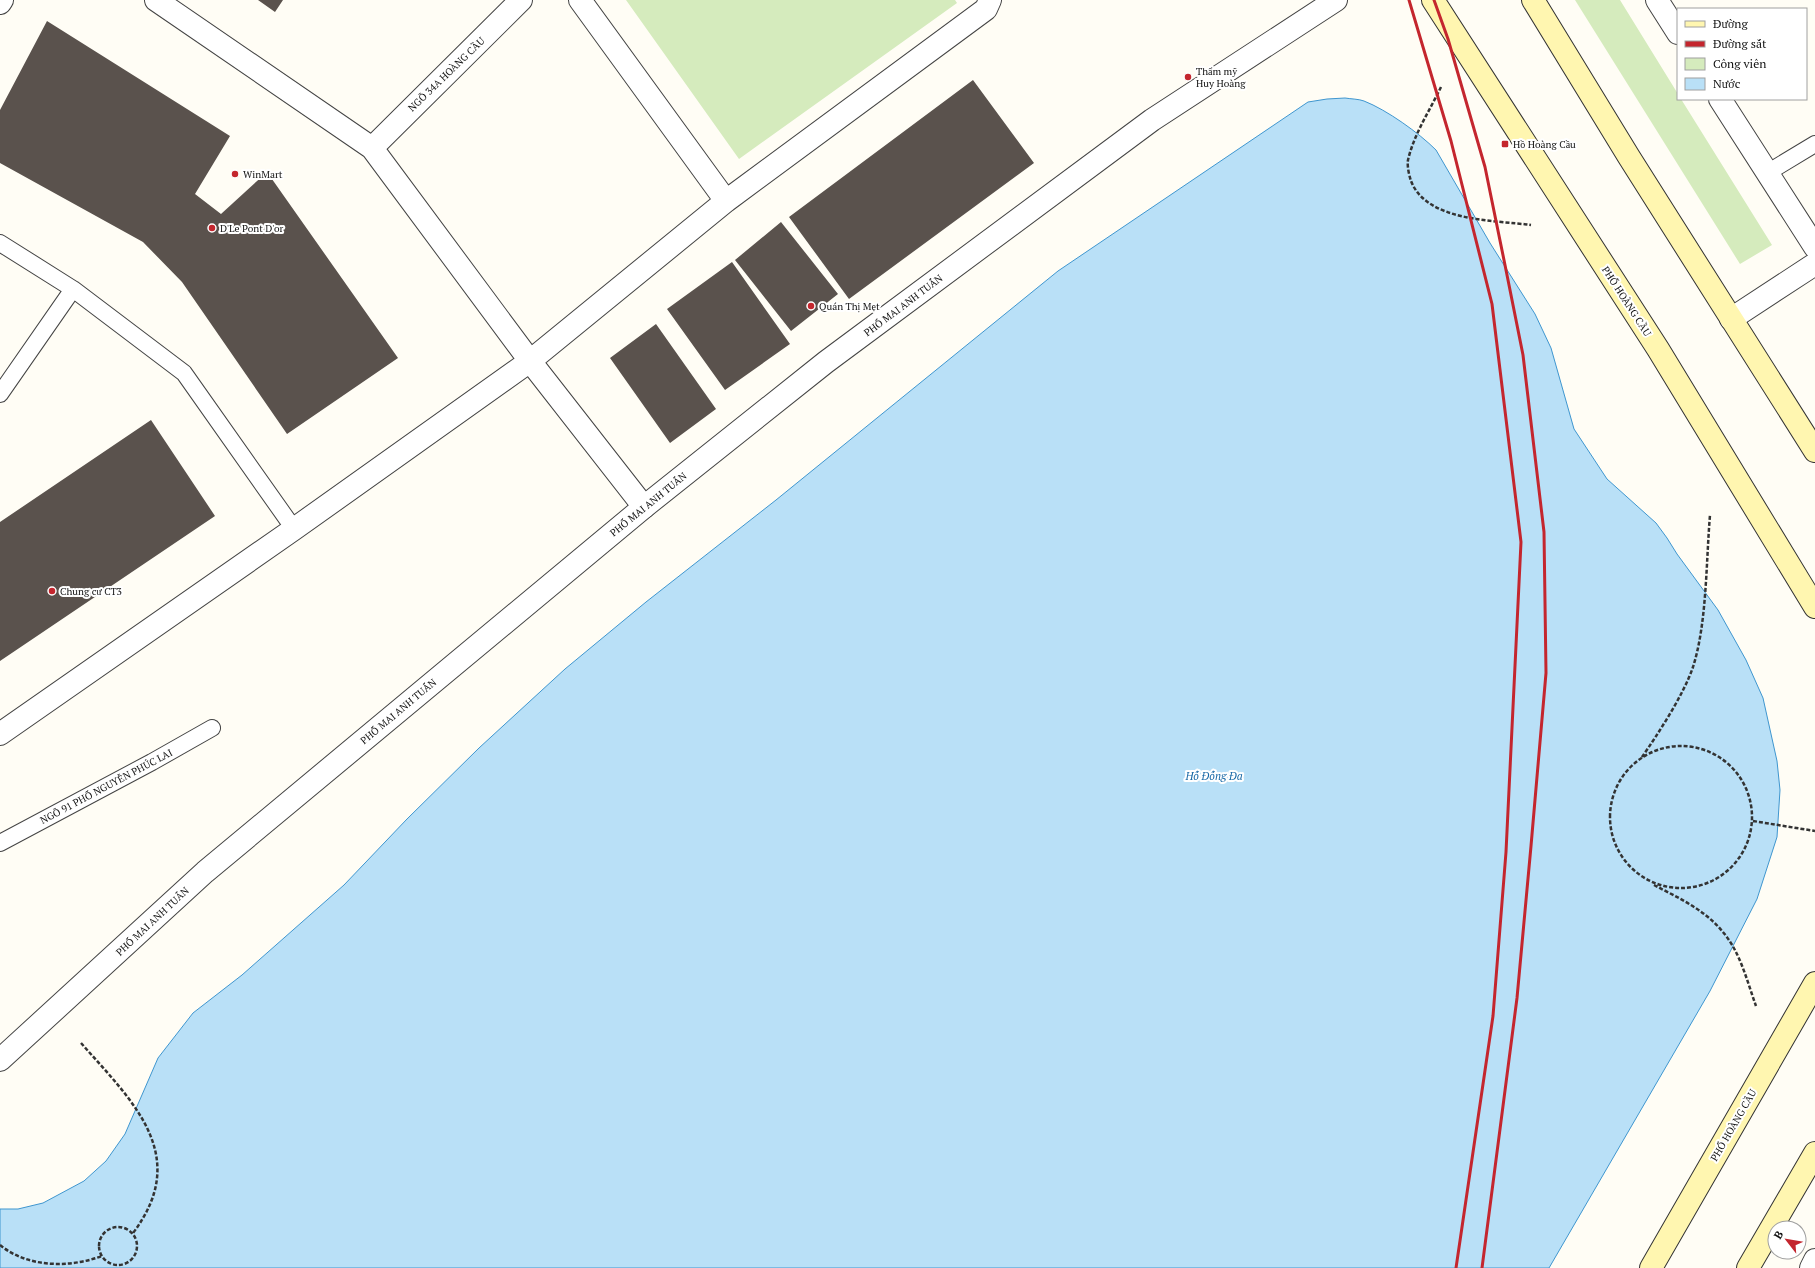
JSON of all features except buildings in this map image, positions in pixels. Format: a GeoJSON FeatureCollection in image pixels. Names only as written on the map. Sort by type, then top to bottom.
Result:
{"type":"FeatureCollection","features":[{"type":"Feature","properties":{"kind":"main road","name":"PHỐ HOÀNG CẦU"},"geometry":{"type":"LineString","coordinates":[[1433,0],[1658,349],[1815,607]]}},
{"type":"Feature","properties":{"kind":"main road"},"geometry":{"type":"LineString","coordinates":[[1533,0],[1629,157],[1815,451]]}},
{"type":"Feature","properties":{"kind":"main road","name":"PHỐ HOÀNG CẦU"},"geometry":{"type":"LineString","coordinates":[[1651,1268],[1815,983]]}},
{"type":"Feature","properties":{"kind":"main road"},"geometry":{"type":"LineString","coordinates":[[1748,1268],[1815,1153]]}},
{"type":"Feature","properties":{"kind":"street"},"geometry":{"type":"LineString","coordinates":[[156,0],[372,148],[530,361],[644,506]]}},
{"type":"Feature","properties":{"kind":"street","name":"NGÕ 34A HOÀNG CẦU"},"geometry":{"type":"LineString","coordinates":[[372,148],[521,0]]}},
{"type":"Feature","properties":{"kind":"street"},"geometry":{"type":"LineString","coordinates":[[580,0],[726,201]]}},
{"type":"Feature","properties":{"kind":"street","name":"PHỐ MAI ANH TUẤN"},"geometry":{"type":"LineString","coordinates":[[0,1060],[205,872],[644,506],[826,362],[1152,120],[1336,0]]}},
{"type":"Feature","properties":{"kind":"street"},"geometry":{"type":"LineString","coordinates":[[1657,0],[1677,31]]}},
{"type":"Feature","properties":{"kind":"street"},"geometry":{"type":"LineString","coordinates":[[0,733],[294,529],[530,361],[726,201],[985,3]]}},
{"type":"Feature","properties":{"kind":"street"},"geometry":{"type":"LineString","coordinates":[[1721,100],[1815,247]]}},
{"type":"Feature","properties":{"kind":"street"},"geometry":{"type":"LineString","coordinates":[[1732,318],[1815,264]]}},
{"type":"Feature","properties":{"kind":"street"},"geometry":{"type":"LineString","coordinates":[[1810,1268],[1815,1260]]}},
{"type":"Feature","properties":{"kind":"lane"},"geometry":{"type":"LineString","coordinates":[[1767,173],[1815,144]]}},
{"type":"Feature","properties":{"kind":"lane"},"geometry":{"type":"LineString","coordinates":[[0,243],[73,289],[184,373],[294,529]]}},
{"type":"Feature","properties":{"kind":"lane"},"geometry":{"type":"LineString","coordinates":[[0,394],[73,289]]}},
{"type":"Feature","properties":{"kind":"lane","name":"NGÕ 91 PHỐ NGUYỄN PHÚC LAI"},"geometry":{"type":"LineString","coordinates":[[0,843],[152,762],[212,728]]}},
{"type":"Feature","properties":{"kind":"path"},"geometry":{"type":"LineString","coordinates":[[1441,87],[1419,132],[1408,162],[1409,177],[1414,189],[1424,200],[1449,213],[1480,219],[1531,225]]}},
{"type":"Feature","properties":{"kind":"path"},"geometry":{"type":"LineString","coordinates":[[1642,758],[1667,718],[1692,668],[1697,652],[1710,515]]}},
{"type":"Feature","properties":{"kind":"path"},"geometry":{"type":"LineString","coordinates":[[1645,880],[1672,888],[1686,889],[1706,885],[1725,874],[1740,859],[1749,840],[1753,821],[1750,798],[1742,779],[1732,766],[1719,756],[1704,749],[1689,746],[1672,746],[1656,751],[1642,758],[1629,769],[1619,782],[1613,796],[1610,824],[1617,849],[1628,866],[1645,880],[1697,910],[1722,930],[1735,952],[1747,979],[1756,1006]]}},
{"type":"Feature","properties":{"kind":"path"},"geometry":{"type":"LineString","coordinates":[[1753,821],[1815,831]]}},
{"type":"Feature","properties":{"kind":"path"},"geometry":{"type":"LineString","coordinates":[[80,1043],[131,1100],[148,1129],[156,1153],[158,1168],[157,1185],[153,1198],[140,1224],[133,1234]]}},
{"type":"Feature","properties":{"kind":"path"},"geometry":{"type":"LineString","coordinates":[[118,1226],[133,1234],[138,1248],[128,1263],[115,1265],[109,1263],[102,1256],[99,1248],[99,1242],[106,1231],[111,1227],[118,1226]]}},
{"type":"Feature","properties":{"kind":"path"},"geometry":{"type":"LineString","coordinates":[[0,1246],[14,1255],[41,1265],[59,1267],[79,1265],[102,1256]]}},
{"type":"Feature","properties":{"kind":"green space"},"geometry":{"type":"Polygon","coordinates":[[[626,0],[955,0],[957,3],[739,159],[626,0]]]}},
{"type":"Feature","properties":{"kind":"green space"},"geometry":{"type":"Polygon","coordinates":[[[1575,0],[1620,0],[1677,92],[1677,100],[1682,100],[1772,245],[1740,264],[1575,0]]]}},
{"type":"Feature","properties":{"kind":"water","name":"Hố Đống Đa"},"geometry":{"type":"Polygon","coordinates":[[[1345,98],[1362,100],[1383,110],[1412,129],[1436,150],[1490,243],[1535,314],[1551,348],[1574,429],[1607,479],[1656,523],[1718,610],[1746,660],[1763,698],[1777,761],[1780,790],[1777,837],[1757,899],[1710,991],[1549,1268],[0,1268],[0,1209],[18,1209],[43,1203],[84,1181],[106,1161],[125,1134],[158,1058],[193,1013],[242,975],[344,885],[407,819],[479,748],[565,669],[646,602],[776,500],[1058,271],[1308,102],[1345,98]]]}},
{"type":"Feature","properties":{"kind":"railway"},"geometry":{"type":"LineString","coordinates":[[1409,0],[1451,141],[1492,304],[1521,542],[1506,852],[1493,1016],[1456,1268]]}},
{"type":"Feature","properties":{"kind":"railway"},"geometry":{"type":"LineString","coordinates":[[1434,0],[1448,39],[1485,167],[1523,355],[1544,532],[1546,673],[1517,998],[1482,1268]]}},
{"type":"Feature","properties":{"kind":"place","name":"Thẩm mỹ Huy Hoàng"},"geometry":{"type":"Point","coordinates":[1188,77]}},
{"type":"Feature","properties":{"kind":"place","name":"Hồ Hoàng Cầu"},"geometry":{"type":"Point","coordinates":[1505,144]}},
{"type":"Feature","properties":{"kind":"place","name":"WinMart"},"geometry":{"type":"Point","coordinates":[235,174]}},
{"type":"Feature","properties":{"kind":"place","name":"D'Le Pont D'or"},"geometry":{"type":"Point","coordinates":[212,228]}},
{"type":"Feature","properties":{"kind":"place","name":"Quán Thị Mẹt"},"geometry":{"type":"Point","coordinates":[811,306]}},
{"type":"Feature","properties":{"kind":"place","name":"Chung cư CT3"},"geometry":{"type":"Point","coordinates":[52,591]}}]}
